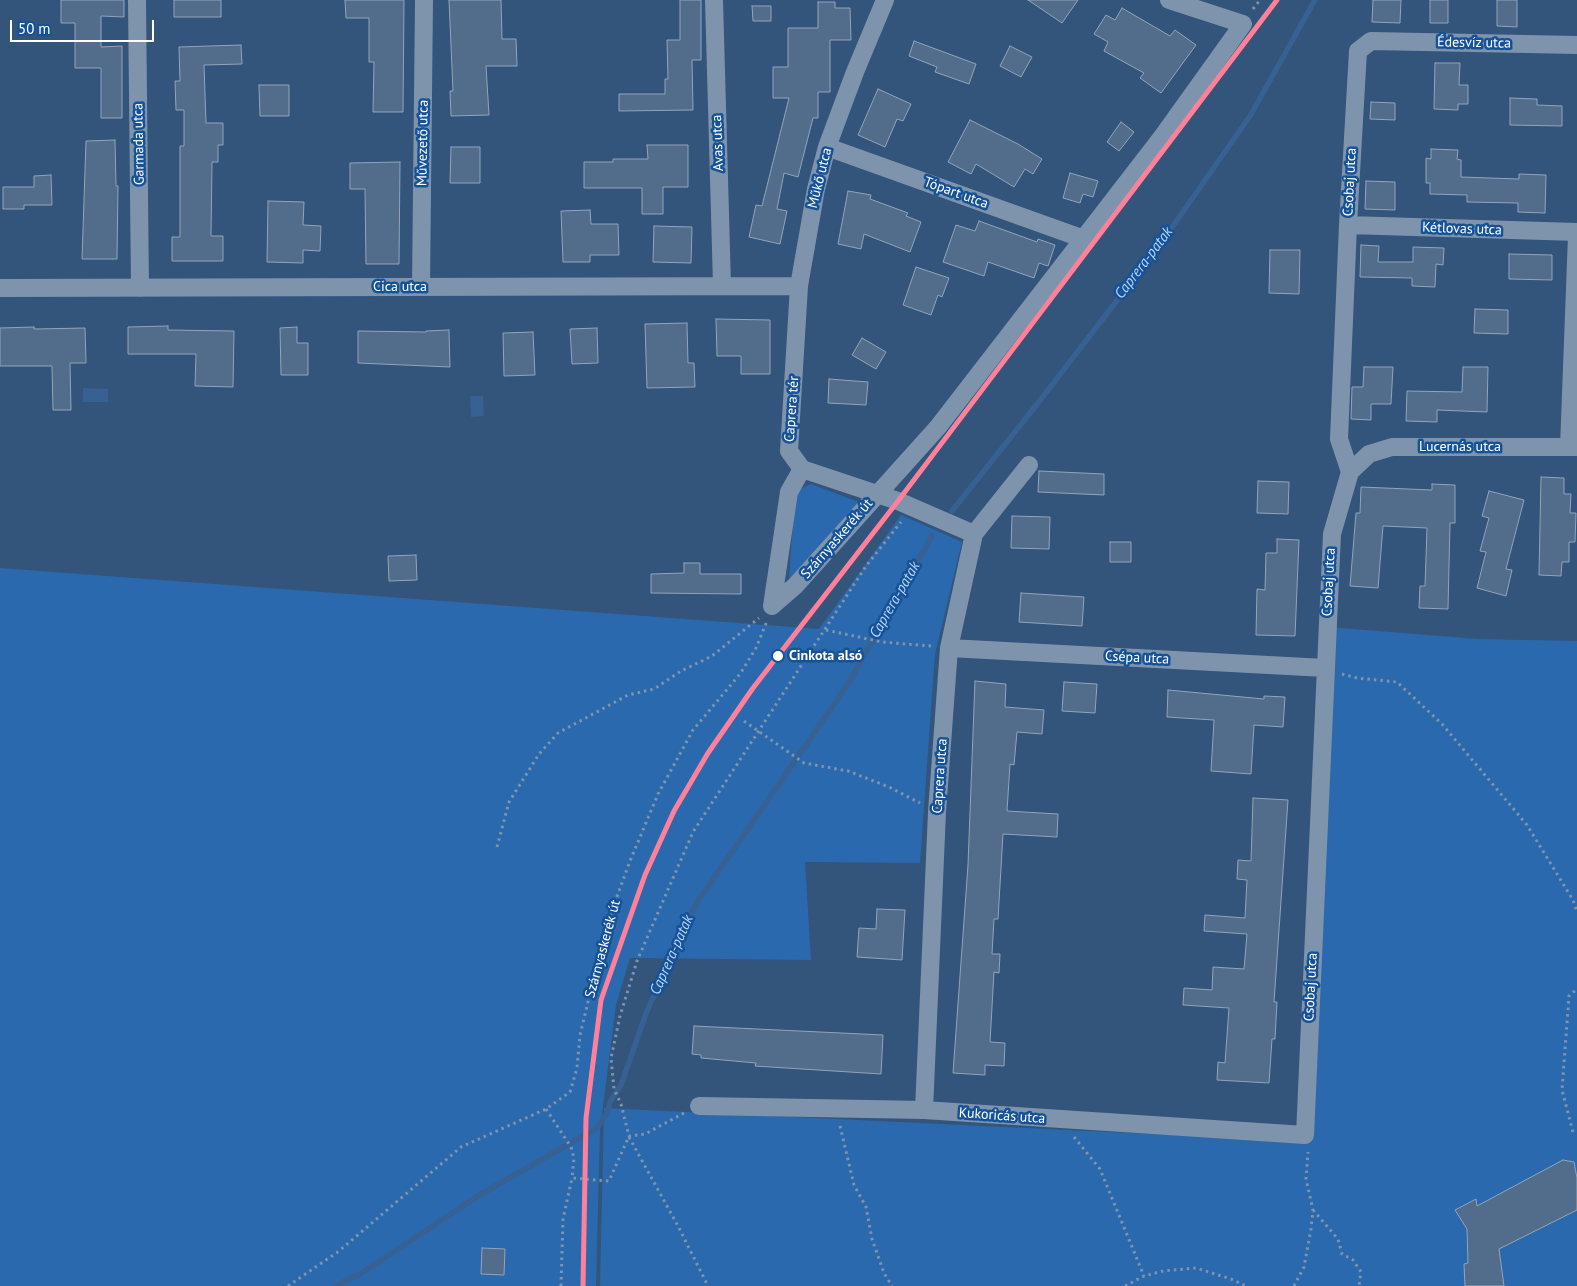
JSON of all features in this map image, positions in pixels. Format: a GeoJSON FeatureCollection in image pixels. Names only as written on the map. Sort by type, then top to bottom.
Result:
{"type":"FeatureCollection","features":[{"type":"Feature","properties":{"kind":"street","name":"Garmada utca"},"geometry":{"type":"LineString","coordinates":[[137,0],[140,288]]}},
{"type":"Feature","properties":{"kind":"street","name":"Művezető utca"},"geometry":{"type":"LineString","coordinates":[[422,287],[424,0]]}},
{"type":"Feature","properties":{"kind":"street","name":"Avas utca"},"geometry":{"type":"LineString","coordinates":[[714,0],[722,285]]}},
{"type":"Feature","properties":{"kind":"street","name":"Műkő utca"},"geometry":{"type":"LineString","coordinates":[[795,366],[799,286],[816,189],[827,147],[885,0]]}},
{"type":"Feature","properties":{"kind":"street","name":"Szárnyaskerék út"},"geometry":{"type":"LineString","coordinates":[[772,606],[795,586],[938,428],[1162,137],[1243,24],[1169,0]]}},
{"type":"Feature","properties":{"kind":"street","name":"Édesvíz utca"},"geometry":{"type":"LineString","coordinates":[[1371,41],[1577,45]]}},
{"type":"Feature","properties":{"kind":"street","name":"Csobaj utca"},"geometry":{"type":"LineString","coordinates":[[1305,1135],[1332,534],[1350,472],[1339,439],[1358,51],[1371,41]]}},
{"type":"Feature","properties":{"kind":"street","name":"Tópart utca"},"geometry":{"type":"LineString","coordinates":[[827,147],[1084,239]]}},
{"type":"Feature","properties":{"kind":"street","name":"Kétlovas utca"},"geometry":{"type":"LineString","coordinates":[[1348,225],[1577,233]]}},
{"type":"Feature","properties":{"kind":"street"},"geometry":{"type":"LineString","coordinates":[[1573,447],[1577,233]]}},
{"type":"Feature","properties":{"kind":"street","name":"Cica utca"},"geometry":{"type":"LineString","coordinates":[[0,288],[799,286]]}},
{"type":"Feature","properties":{"kind":"street","name":"Caprera tér"},"geometry":{"type":"LineString","coordinates":[[795,366],[789,451],[802,469]]}},
{"type":"Feature","properties":{"kind":"street","name":"Lucernás utca"},"geometry":{"type":"LineString","coordinates":[[1350,472],[1369,454],[1392,447],[1573,447]]}},
{"type":"Feature","properties":{"kind":"street","name":"Caprera utca"},"geometry":{"type":"LineString","coordinates":[[924,1110],[937,812],[949,648],[974,534],[1029,464]]}},
{"type":"Feature","properties":{"kind":"street"},"geometry":{"type":"LineString","coordinates":[[772,606],[789,492],[802,469],[838,483],[877,494],[974,534]]}},
{"type":"Feature","properties":{"kind":"street","name":"Csépa utca"},"geometry":{"type":"LineString","coordinates":[[949,648],[1325,668]]}},
{"type":"Feature","properties":{"kind":"street","name":"Kukoricás utca"},"geometry":{"type":"LineString","coordinates":[[698,1106],[838,1110],[924,1110],[1305,1135]]}},
{"type":"Feature","properties":{"kind":"path"},"geometry":{"type":"LineString","coordinates":[[708,1286],[629,1136],[621,1104],[614,1089],[611,1058],[620,1016],[655,917],[693,832],[866,566],[913,508]]}},
{"type":"Feature","properties":{"kind":"path"},"geometry":{"type":"LineString","coordinates":[[497,847],[509,802],[539,754],[558,733],[606,705],[628,695],[654,689],[681,671],[712,656],[772,606]]}},
{"type":"Feature","properties":{"kind":"path","name":"Szárnyaskerék út"},"geometry":{"type":"LineString","coordinates":[[288,1286],[339,1251],[461,1147],[546,1109],[570,1092],[577,1068],[580,1035],[594,973],[602,953],[608,920],[658,794],[693,730],[740,674],[756,648],[772,606]]}},
{"type":"Feature","properties":{"kind":"path"},"geometry":{"type":"LineString","coordinates":[[826,630],[882,642],[949,648]]}},
{"type":"Feature","properties":{"kind":"path"},"geometry":{"type":"LineString","coordinates":[[1325,668],[1357,678],[1397,682],[1442,724],[1527,825],[1573,900],[1577,912]]}},
{"type":"Feature","properties":{"kind":"path"},"geometry":{"type":"LineString","coordinates":[[744,721],[804,763],[848,771],[889,787],[937,812]]}},
{"type":"Feature","properties":{"kind":"path"},"geometry":{"type":"LineString","coordinates":[[1574,1132],[1562,1090],[1569,996],[1577,989]]}},
{"type":"Feature","properties":{"kind":"path"},"geometry":{"type":"LineString","coordinates":[[629,1136],[645,1134],[698,1106]]}},
{"type":"Feature","properties":{"kind":"path"},"geometry":{"type":"LineString","coordinates":[[546,1109],[571,1147],[574,1158],[572,1178],[563,1219],[561,1286]]}},
{"type":"Feature","properties":{"kind":"path"},"geometry":{"type":"LineString","coordinates":[[838,1110],[844,1147],[854,1185],[866,1207],[872,1239],[884,1273],[892,1286]]}},
{"type":"Feature","properties":{"kind":"path"},"geometry":{"type":"LineString","coordinates":[[1060,1120],[1100,1169],[1144,1276]]}},
{"type":"Feature","properties":{"kind":"path"},"geometry":{"type":"LineString","coordinates":[[1294,1286],[1304,1267],[1313,1210],[1306,1179],[1308,1141],[1305,1135]]}},
{"type":"Feature","properties":{"kind":"path"},"geometry":{"type":"LineString","coordinates":[[572,1178],[609,1181],[629,1136]]}},
{"type":"Feature","properties":{"kind":"path"},"geometry":{"type":"LineString","coordinates":[[1313,1210],[1338,1239],[1342,1254],[1353,1260],[1360,1272],[1359,1286]]}},
{"type":"Feature","properties":{"kind":"path"},"geometry":{"type":"LineString","coordinates":[[1125,1286],[1144,1276],[1163,1271],[1196,1268],[1231,1278],[1246,1286]]}},
{"type":"Feature","properties":{"kind":"shaded area"},"geometry":{"type":"Polygon","coordinates":[[[83,388],[108,389],[108,402],[83,402],[83,388]]]}},
{"type":"Feature","properties":{"kind":"shaded area"},"geometry":{"type":"Polygon","coordinates":[[[470,396],[483,396],[484,416],[471,417],[470,396]]]}},
{"type":"Feature","properties":{"kind":"shaded area"},"geometry":{"type":"Polygon","coordinates":[[[811,484],[861,503],[789,579],[795,491],[811,484]]]}},
{"type":"Feature","properties":{"kind":"shaded area"},"geometry":{"type":"Polygon","coordinates":[[[901,515],[962,542],[935,654],[920,863],[805,862],[811,960],[630,958],[616,1005],[600,1130],[596,1286],[0,1286],[0,568],[819,629],[901,515]]]}},
{"type":"Feature","properties":{"kind":"shaded area"},"geometry":{"type":"Polygon","coordinates":[[[1328,627],[1478,639],[1577,641],[1577,1286],[600,1286],[604,1108],[1299,1141],[1328,627]]]}},
{"type":"Feature","properties":{"kind":"building"},"geometry":{"type":"Polygon","coordinates":[[[61,0],[124,0],[124,17],[101,16],[101,47],[122,46],[122,118],[101,118],[101,68],[75,68],[75,23],[61,23],[61,0]]]}},
{"type":"Feature","properties":{"kind":"building"},"geometry":{"type":"Polygon","coordinates":[[[174,0],[221,0],[221,17],[174,17],[174,0]]]}},
{"type":"Feature","properties":{"kind":"building"},"geometry":{"type":"Polygon","coordinates":[[[345,0],[404,0],[403,112],[373,112],[374,62],[369,62],[369,18],[346,18],[345,0]]]}},
{"type":"Feature","properties":{"kind":"building"},"geometry":{"type":"Polygon","coordinates":[[[449,0],[501,0],[502,39],[516,39],[517,66],[486,66],[489,115],[451,116],[450,91],[453,91],[449,0]]]}},
{"type":"Feature","properties":{"kind":"building"},"geometry":{"type":"Polygon","coordinates":[[[680,0],[701,0],[701,60],[692,60],[693,110],[619,111],[619,94],[665,94],[665,79],[668,79],[667,40],[680,40],[680,0]]]}},
{"type":"Feature","properties":{"kind":"building"},"geometry":{"type":"Polygon","coordinates":[[[1028,0],[1078,0],[1062,23],[1028,0]]]}},
{"type":"Feature","properties":{"kind":"building"},"geometry":{"type":"Polygon","coordinates":[[[1373,0],[1401,0],[1400,23],[1372,22],[1373,0]]]}},
{"type":"Feature","properties":{"kind":"building"},"geometry":{"type":"Polygon","coordinates":[[[1430,0],[1448,0],[1448,23],[1430,23],[1430,0]]]}},
{"type":"Feature","properties":{"kind":"building"},"geometry":{"type":"Polygon","coordinates":[[[1497,0],[1517,0],[1517,27],[1497,26],[1497,0]]]}},
{"type":"Feature","properties":{"kind":"building"},"geometry":{"type":"Polygon","coordinates":[[[818,2],[835,2],[835,8],[850,8],[851,40],[830,40],[830,92],[818,92],[818,118],[813,118],[798,177],[784,173],[777,209],[787,211],[780,244],[749,237],[756,205],[762,206],[789,98],[773,98],[773,67],[788,67],[788,28],[818,28],[818,2]]]}},
{"type":"Feature","properties":{"kind":"building"},"geometry":{"type":"Polygon","coordinates":[[[752,6],[771,6],[771,21],[753,21],[752,6]]]}},
{"type":"Feature","properties":{"kind":"building"},"geometry":{"type":"Polygon","coordinates":[[[1122,8],[1170,36],[1175,30],[1196,45],[1161,93],[1140,78],[1144,73],[1104,51],[1108,42],[1094,34],[1106,15],[1115,20],[1122,8]]]}},
{"type":"Feature","properties":{"kind":"building"},"geometry":{"type":"Polygon","coordinates":[[[914,41],[976,64],[969,84],[935,72],[937,67],[909,56],[914,41]]]}},
{"type":"Feature","properties":{"kind":"building"},"geometry":{"type":"Polygon","coordinates":[[[241,45],[242,64],[204,65],[206,123],[223,123],[223,145],[218,145],[218,162],[212,162],[211,236],[223,236],[223,261],[172,261],[172,237],[180,237],[180,146],[184,146],[184,110],[176,110],[175,81],[180,81],[179,47],[241,45]]]}},
{"type":"Feature","properties":{"kind":"building"},"geometry":{"type":"Polygon","coordinates":[[[1010,46],[1032,57],[1021,77],[1000,66],[1010,46]]]}},
{"type":"Feature","properties":{"kind":"building"},"geometry":{"type":"Polygon","coordinates":[[[1435,63],[1460,63],[1459,85],[1468,85],[1468,104],[1458,104],[1458,110],[1434,109],[1435,63]]]}},
{"type":"Feature","properties":{"kind":"building"},"geometry":{"type":"Polygon","coordinates":[[[259,85],[289,85],[289,116],[260,116],[259,85]]]}},
{"type":"Feature","properties":{"kind":"building"},"geometry":{"type":"Polygon","coordinates":[[[878,89],[911,104],[903,121],[897,119],[885,147],[858,135],[878,89]]]}},
{"type":"Feature","properties":{"kind":"building"},"geometry":{"type":"Polygon","coordinates":[[[1510,98],[1537,99],[1537,105],[1562,106],[1562,126],[1510,125],[1510,98]]]}},
{"type":"Feature","properties":{"kind":"building"},"geometry":{"type":"Polygon","coordinates":[[[1371,102],[1395,103],[1395,120],[1370,119],[1371,102]]]}},
{"type":"Feature","properties":{"kind":"building"},"geometry":{"type":"Polygon","coordinates":[[[970,120],[1018,144],[1042,159],[1033,174],[1025,169],[1014,187],[976,164],[971,174],[948,162],[970,120]]]}},
{"type":"Feature","properties":{"kind":"building"},"geometry":{"type":"Polygon","coordinates":[[[1121,122],[1134,132],[1119,151],[1107,142],[1121,122]]]}},
{"type":"Feature","properties":{"kind":"building"},"geometry":{"type":"Polygon","coordinates":[[[115,140],[116,186],[118,186],[117,259],[82,259],[86,141],[115,140]]]}},
{"type":"Feature","properties":{"kind":"building"},"geometry":{"type":"Polygon","coordinates":[[[647,145],[688,145],[688,187],[663,187],[663,214],[642,214],[642,188],[584,188],[584,162],[613,162],[613,159],[648,159],[647,145]]]}},
{"type":"Feature","properties":{"kind":"building"},"geometry":{"type":"Polygon","coordinates":[[[451,147],[480,147],[480,183],[450,183],[451,147]]]}},
{"type":"Feature","properties":{"kind":"building"},"geometry":{"type":"Polygon","coordinates":[[[1431,149],[1458,150],[1457,159],[1461,160],[1461,177],[1519,179],[1519,174],[1546,175],[1545,213],[1518,212],[1518,203],[1467,202],[1467,195],[1430,194],[1430,183],[1426,183],[1426,158],[1431,159],[1431,149]]]}},
{"type":"Feature","properties":{"kind":"building"},"geometry":{"type":"Polygon","coordinates":[[[400,162],[399,264],[366,264],[365,189],[350,189],[350,163],[400,162]]]}},
{"type":"Feature","properties":{"kind":"building"},"geometry":{"type":"Polygon","coordinates":[[[1070,173],[1098,181],[1093,197],[1083,194],[1080,203],[1063,198],[1070,173]]]}},
{"type":"Feature","properties":{"kind":"building"},"geometry":{"type":"Polygon","coordinates":[[[51,175],[52,205],[24,205],[24,209],[3,209],[3,187],[34,187],[34,176],[51,175]]]}},
{"type":"Feature","properties":{"kind":"building"},"geometry":{"type":"Polygon","coordinates":[[[1366,181],[1395,182],[1395,210],[1365,209],[1366,181]]]}},
{"type":"Feature","properties":{"kind":"building"},"geometry":{"type":"Polygon","coordinates":[[[848,191],[871,195],[870,199],[908,213],[906,216],[921,222],[910,252],[864,234],[861,249],[838,244],[848,191]]]}},
{"type":"Feature","properties":{"kind":"building"},"geometry":{"type":"Polygon","coordinates":[[[268,201],[304,202],[303,225],[321,226],[320,251],[303,250],[303,263],[267,262],[268,201]]]}},
{"type":"Feature","properties":{"kind":"building"},"geometry":{"type":"Polygon","coordinates":[[[590,210],[591,224],[618,224],[619,255],[590,255],[590,262],[563,262],[561,211],[590,210]]]}},
{"type":"Feature","properties":{"kind":"building"},"geometry":{"type":"Polygon","coordinates":[[[979,221],[1037,242],[1038,239],[1055,245],[1048,266],[1039,263],[1034,278],[988,262],[984,276],[943,262],[956,225],[975,231],[979,221]]]}},
{"type":"Feature","properties":{"kind":"building"},"geometry":{"type":"Polygon","coordinates":[[[654,226],[692,227],[691,263],[653,262],[654,226]]]}},
{"type":"Feature","properties":{"kind":"building"},"geometry":{"type":"Polygon","coordinates":[[[1361,245],[1379,246],[1378,262],[1413,262],[1413,247],[1444,248],[1443,265],[1436,264],[1435,287],[1412,286],[1412,278],[1360,277],[1361,245]]]}},
{"type":"Feature","properties":{"kind":"building"},"geometry":{"type":"Polygon","coordinates":[[[1270,250],[1300,250],[1299,294],[1269,293],[1270,250]]]}},
{"type":"Feature","properties":{"kind":"building"},"geometry":{"type":"Polygon","coordinates":[[[1509,254],[1552,255],[1552,280],[1509,279],[1509,254]]]}},
{"type":"Feature","properties":{"kind":"building"},"geometry":{"type":"Polygon","coordinates":[[[916,267],[949,278],[942,297],[938,295],[931,315],[903,305],[916,267]]]}},
{"type":"Feature","properties":{"kind":"building"},"geometry":{"type":"Polygon","coordinates":[[[1475,309],[1508,310],[1508,334],[1474,333],[1475,309]]]}},
{"type":"Feature","properties":{"kind":"building"},"geometry":{"type":"Polygon","coordinates":[[[716,319],[770,320],[770,374],[741,374],[741,356],[717,356],[716,319]]]}},
{"type":"Feature","properties":{"kind":"building"},"geometry":{"type":"Polygon","coordinates":[[[687,323],[688,363],[694,363],[695,387],[647,388],[645,324],[687,323]]]}},
{"type":"Feature","properties":{"kind":"building"},"geometry":{"type":"Polygon","coordinates":[[[168,326],[168,330],[234,331],[233,387],[195,386],[196,354],[128,354],[128,327],[168,326]]]}},
{"type":"Feature","properties":{"kind":"building"},"geometry":{"type":"Polygon","coordinates":[[[34,327],[34,329],[85,328],[86,363],[70,363],[71,410],[53,410],[52,366],[0,366],[0,328],[34,327]]]}},
{"type":"Feature","properties":{"kind":"building"},"geometry":{"type":"Polygon","coordinates":[[[297,327],[297,343],[308,343],[308,375],[281,375],[280,328],[297,327]]]}},
{"type":"Feature","properties":{"kind":"building"},"geometry":{"type":"Polygon","coordinates":[[[597,328],[598,363],[572,364],[570,329],[597,328]]]}},
{"type":"Feature","properties":{"kind":"building"},"geometry":{"type":"Polygon","coordinates":[[[449,330],[450,367],[358,363],[358,331],[426,332],[449,330]]]}},
{"type":"Feature","properties":{"kind":"building"},"geometry":{"type":"Polygon","coordinates":[[[533,332],[535,375],[504,376],[503,333],[533,332]]]}},
{"type":"Feature","properties":{"kind":"building"},"geometry":{"type":"Polygon","coordinates":[[[862,338],[886,352],[876,369],[852,355],[862,338]]]}},
{"type":"Feature","properties":{"kind":"building"},"geometry":{"type":"Polygon","coordinates":[[[1364,367],[1393,367],[1391,404],[1371,404],[1371,420],[1351,419],[1352,387],[1363,387],[1364,367]]]}},
{"type":"Feature","properties":{"kind":"building"},"geometry":{"type":"Polygon","coordinates":[[[1463,367],[1488,367],[1487,412],[1437,410],[1437,422],[1406,421],[1407,391],[1462,392],[1463,367]]]}},
{"type":"Feature","properties":{"kind":"building"},"geometry":{"type":"Polygon","coordinates":[[[829,379],[868,382],[866,405],[828,403],[829,379]]]}},
{"type":"Feature","properties":{"kind":"building"},"geometry":{"type":"Polygon","coordinates":[[[1039,471],[1104,474],[1104,495],[1038,492],[1039,471]]]}},
{"type":"Feature","properties":{"kind":"building"},"geometry":{"type":"Polygon","coordinates":[[[1541,477],[1564,478],[1564,494],[1571,494],[1570,513],[1576,513],[1575,542],[1569,542],[1569,562],[1562,562],[1561,576],[1539,575],[1541,477]]]}},
{"type":"Feature","properties":{"kind":"building"},"geometry":{"type":"Polygon","coordinates":[[[1258,481],[1289,482],[1288,514],[1257,513],[1258,481]]]}},
{"type":"Feature","properties":{"kind":"building"},"geometry":{"type":"Polygon","coordinates":[[[1432,484],[1455,485],[1455,523],[1450,523],[1448,609],[1419,608],[1420,586],[1425,586],[1427,528],[1383,526],[1378,588],[1350,586],[1356,513],[1360,513],[1361,487],[1432,490],[1432,484]]]}},
{"type":"Feature","properties":{"kind":"building"},"geometry":{"type":"Polygon","coordinates":[[[1489,491],[1524,500],[1506,569],[1512,570],[1506,596],[1477,588],[1486,552],[1480,551],[1489,518],[1482,516],[1489,491]]]}},
{"type":"Feature","properties":{"kind":"building"},"geometry":{"type":"Polygon","coordinates":[[[1012,516],[1050,517],[1049,549],[1011,548],[1012,516]]]}},
{"type":"Feature","properties":{"kind":"building"},"geometry":{"type":"Polygon","coordinates":[[[1277,539],[1299,540],[1295,636],[1256,635],[1257,589],[1265,590],[1266,553],[1277,553],[1277,539]]]}},
{"type":"Feature","properties":{"kind":"building"},"geometry":{"type":"Polygon","coordinates":[[[1110,542],[1131,542],[1131,562],[1110,562],[1110,542]]]}},
{"type":"Feature","properties":{"kind":"building"},"geometry":{"type":"Polygon","coordinates":[[[416,555],[417,580],[389,581],[388,556],[416,555]]]}},
{"type":"Feature","properties":{"kind":"building"},"geometry":{"type":"Polygon","coordinates":[[[684,563],[700,563],[700,574],[741,574],[741,594],[651,593],[651,574],[684,573],[684,563]]]}},
{"type":"Feature","properties":{"kind":"building"},"geometry":{"type":"Polygon","coordinates":[[[1021,593],[1084,597],[1082,626],[1019,622],[1021,593]]]}},
{"type":"Feature","properties":{"kind":"building"},"geometry":{"type":"Polygon","coordinates":[[[975,681],[1006,684],[1005,707],[1044,710],[1042,734],[1017,732],[1014,765],[1010,764],[1007,811],[1058,814],[1057,837],[1003,834],[998,919],[994,919],[992,954],[1000,954],[999,973],[994,972],[990,1042],[1005,1043],[1004,1066],[985,1065],[985,1075],[953,1073],[968,865],[975,681]]]}},
{"type":"Feature","properties":{"kind":"building"},"geometry":{"type":"Polygon","coordinates":[[[1064,682],[1097,684],[1095,713],[1062,711],[1064,682]]]}},
{"type":"Feature","properties":{"kind":"building"},"geometry":{"type":"Polygon","coordinates":[[[1168,690],[1264,699],[1264,696],[1285,697],[1283,727],[1254,725],[1251,774],[1211,771],[1214,720],[1167,717],[1168,690]]]}},
{"type":"Feature","properties":{"kind":"building"},"geometry":{"type":"Polygon","coordinates":[[[1253,798],[1288,800],[1274,1002],[1277,1002],[1275,1039],[1272,1039],[1269,1083],[1217,1080],[1218,1062],[1225,1063],[1229,1008],[1183,1005],[1184,988],[1212,990],[1213,967],[1244,969],[1247,934],[1204,931],[1205,915],[1245,918],[1247,880],[1237,879],[1238,860],[1251,861],[1253,798]]]}},
{"type":"Feature","properties":{"kind":"building"},"geometry":{"type":"Polygon","coordinates":[[[877,909],[905,910],[902,960],[857,957],[859,928],[876,929],[877,909]]]}},
{"type":"Feature","properties":{"kind":"building"},"geometry":{"type":"Polygon","coordinates":[[[694,1026],[883,1035],[881,1074],[755,1066],[756,1063],[701,1058],[701,1055],[692,1054],[694,1026]]]}},
{"type":"Feature","properties":{"kind":"building"},"geometry":{"type":"Polygon","coordinates":[[[1563,1160],[1574,1162],[1577,1178],[1577,1210],[1499,1249],[1504,1286],[1465,1286],[1464,1264],[1468,1263],[1467,1229],[1455,1210],[1476,1199],[1477,1206],[1563,1160]]]}},
{"type":"Feature","properties":{"kind":"building"},"geometry":{"type":"Polygon","coordinates":[[[482,1248],[505,1249],[504,1275],[481,1274],[482,1248]]]}},
{"type":"Feature","properties":{"kind":"waterway","name":"Caprera-patak"},"geometry":{"type":"LineString","coordinates":[[952,511],[1159,246],[1250,116],[1315,0]]}},
{"type":"Feature","properties":{"kind":"waterway","name":"Caprera-patak"},"geometry":{"type":"LineString","coordinates":[[336,1286],[360,1274],[481,1194],[597,1128],[621,1085],[647,1011],[696,904],[848,684],[932,536]]}},
{"type":"Feature","properties":{"kind":"transit line"},"geometry":{"type":"LineString","coordinates":[[583,1286],[586,1118],[601,1000],[645,875],[674,811],[708,753],[753,688],[898,501],[1277,0]]}},
{"type":"Feature","properties":{"kind":"place","name":"Cinkota alsó"},"geometry":{"type":"Point","coordinates":[778,656]}}]}
